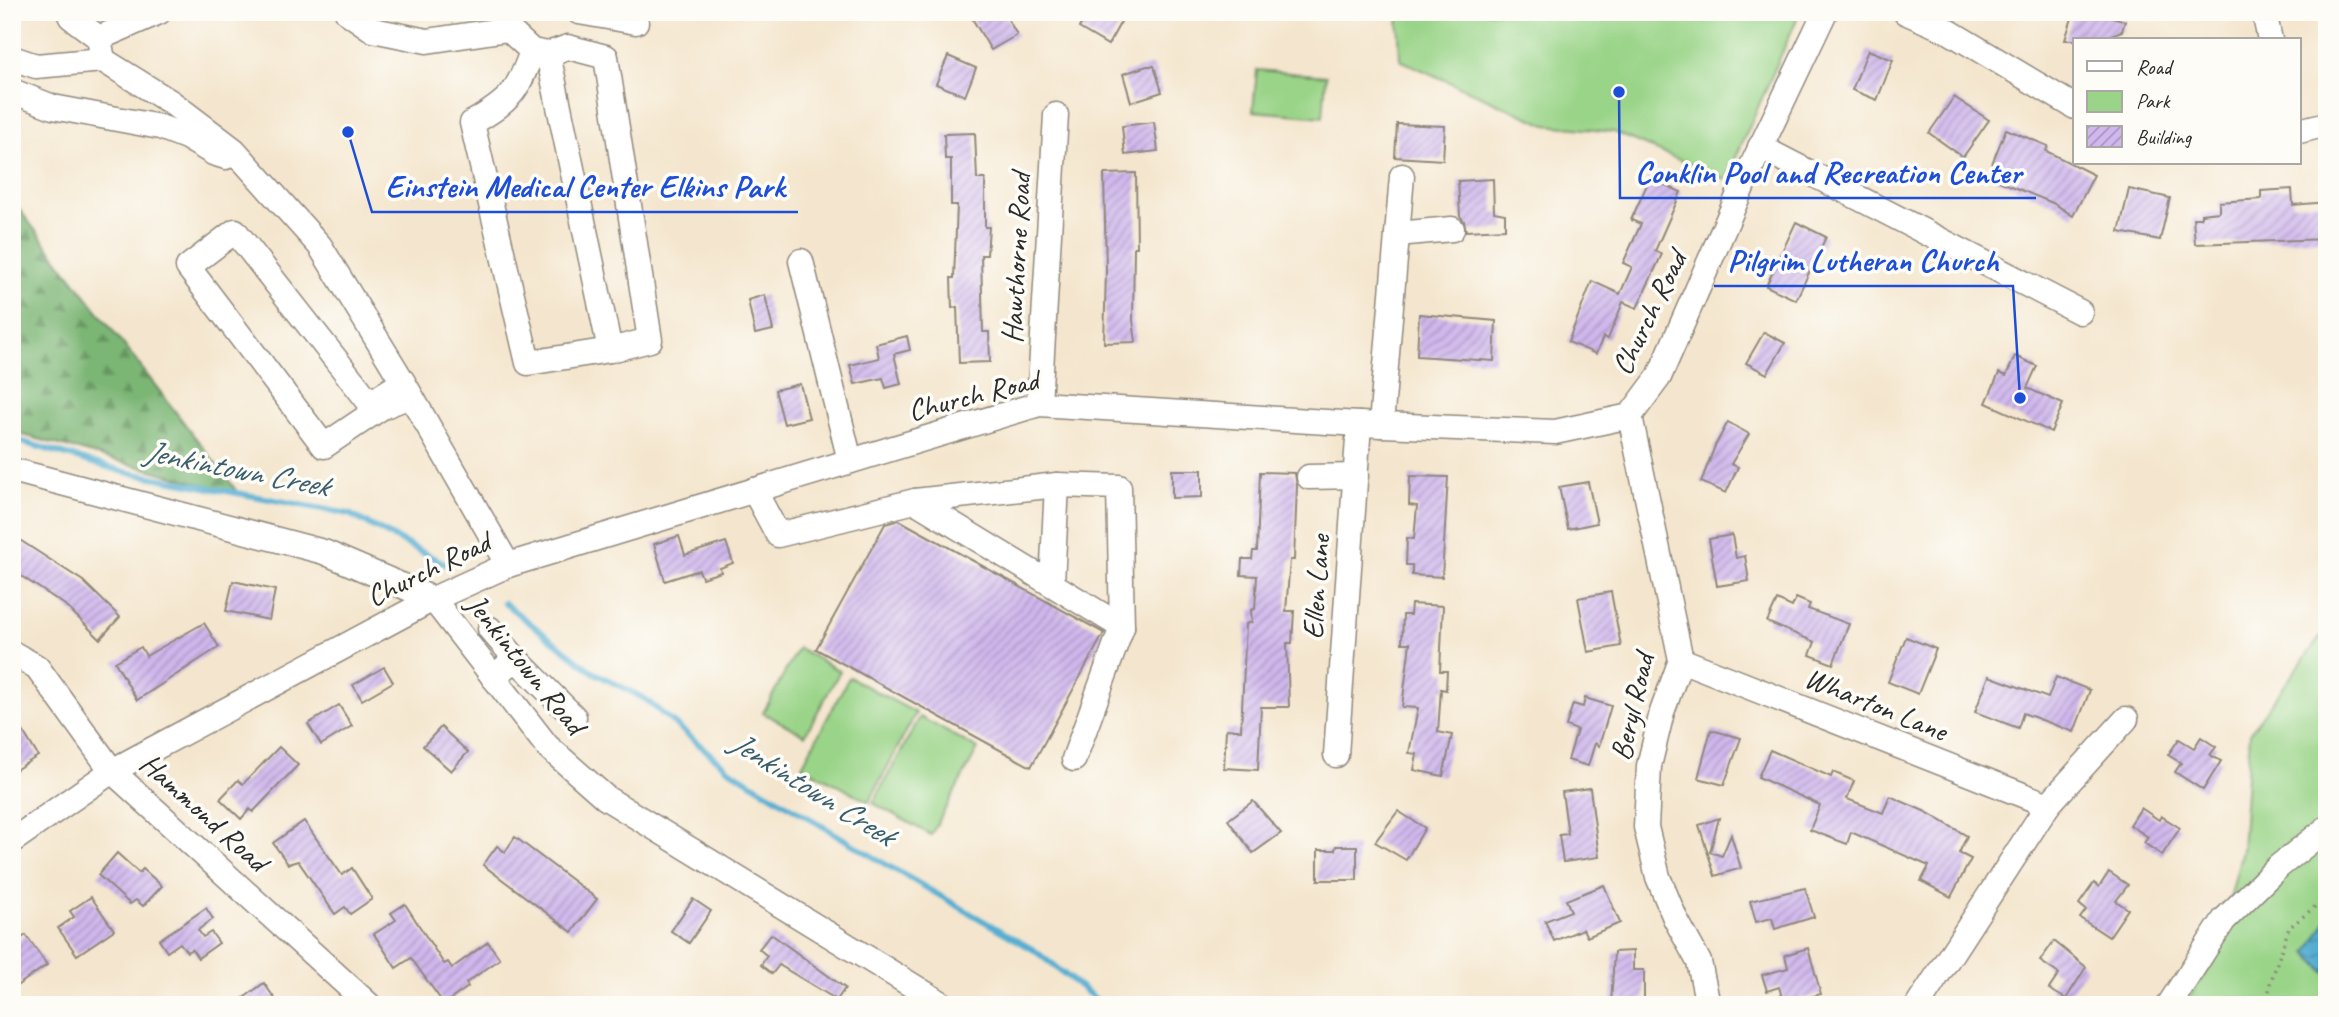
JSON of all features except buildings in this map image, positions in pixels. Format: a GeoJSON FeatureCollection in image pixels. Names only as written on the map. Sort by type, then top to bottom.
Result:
{"type":"FeatureCollection","features":[{"type":"Feature","properties":{"kind":"street"},"geometry":{"type":"LineString","coordinates":[[69,12],[101,49],[234,150],[320,246],[407,389],[508,565]]}},
{"type":"Feature","properties":{"kind":"street"},"geometry":{"type":"LineString","coordinates":[[12,58],[36,66],[101,49],[159,12]]}},
{"type":"Feature","properties":{"kind":"street"},"geometry":{"type":"LineString","coordinates":[[347,12],[373,30],[427,41],[509,21],[540,52],[610,351]]}},
{"type":"Feature","properties":{"kind":"street"},"geometry":{"type":"LineString","coordinates":[[579,12],[636,22],[634,12]]}},
{"type":"Feature","properties":{"kind":"street","name":"Church Road"},"geometry":{"type":"LineString","coordinates":[[12,841],[112,771],[433,598],[508,565],[1039,404],[1555,432],[1630,416],[1658,377],[1760,147],[1825,12]]}},
{"type":"Feature","properties":{"kind":"street"},"geometry":{"type":"LineString","coordinates":[[1905,12],[1948,31],[2073,106]]}},
{"type":"Feature","properties":{"kind":"street"},"geometry":{"type":"LineString","coordinates":[[2264,12],[2270,38]]}},
{"type":"Feature","properties":{"kind":"street"},"geometry":{"type":"LineString","coordinates":[[568,47],[606,57],[650,340],[610,351],[528,363],[472,123],[496,109],[521,84],[540,52],[568,47]]}},
{"type":"Feature","properties":{"kind":"street"},"geometry":{"type":"LineString","coordinates":[[12,91],[53,107],[160,127],[187,137],[213,153],[244,161]]}},
{"type":"Feature","properties":{"kind":"street","name":"Hawthorne Road"},"geometry":{"type":"LineString","coordinates":[[1039,404],[1056,115]]}},
{"type":"Feature","properties":{"kind":"street"},"geometry":{"type":"LineString","coordinates":[[2300,131],[2327,124]]}},
{"type":"Feature","properties":{"kind":"street"},"geometry":{"type":"LineString","coordinates":[[1760,147],[2080,312]]}},
{"type":"Feature","properties":{"kind":"street","name":"Ellen Lane"},"geometry":{"type":"LineString","coordinates":[[1336,755],[1356,476],[1370,424],[1397,234],[1402,176]]}},
{"type":"Feature","properties":{"kind":"street"},"geometry":{"type":"LineString","coordinates":[[1397,234],[1452,229]]}},
{"type":"Feature","properties":{"kind":"street"},"geometry":{"type":"LineString","coordinates":[[235,231],[369,403],[407,389],[324,446],[188,267],[235,231]]}},
{"type":"Feature","properties":{"kind":"street"},"geometry":{"type":"LineString","coordinates":[[801,261],[850,461]]}},
{"type":"Feature","properties":{"kind":"street","name":"Beryl Road"},"geometry":{"type":"LineString","coordinates":[[1630,416],[1681,660],[1662,712],[1649,766],[1646,827],[1658,877],[1675,918],[1699,962],[1708,1005]]}},
{"type":"Feature","properties":{"kind":"street","name":"Jenkintown Road"},"geometry":{"type":"LineString","coordinates":[[12,470],[324,552],[433,598],[547,746],[606,798],[943,1005]]}},
{"type":"Feature","properties":{"kind":"street"},"geometry":{"type":"LineString","coordinates":[[1309,477],[1356,476]]}},
{"type":"Feature","properties":{"kind":"street"},"geometry":{"type":"LineString","coordinates":[[754,490],[778,534],[915,501],[1057,485],[1119,487],[1122,627],[1073,759]]}},
{"type":"Feature","properties":{"kind":"street"},"geometry":{"type":"LineString","coordinates":[[1052,583],[1057,485]]}},
{"type":"Feature","properties":{"kind":"street"},"geometry":{"type":"LineString","coordinates":[[915,501],[1122,627]]}},
{"type":"Feature","properties":{"kind":"street"},"geometry":{"type":"LineString","coordinates":[[490,629],[574,717]]}},
{"type":"Feature","properties":{"kind":"street","name":"Hammond Road"},"geometry":{"type":"LineString","coordinates":[[12,653],[37,667],[112,771],[369,1005]]}},
{"type":"Feature","properties":{"kind":"street"},"geometry":{"type":"LineString","coordinates":[[493,677],[516,659]]}},
{"type":"Feature","properties":{"kind":"street","name":"Wharton Lane"},"geometry":{"type":"LineString","coordinates":[[1681,660],[2048,805]]}},
{"type":"Feature","properties":{"kind":"street"},"geometry":{"type":"LineString","coordinates":[[1918,1005],[2048,805],[2126,719]]}},
{"type":"Feature","properties":{"kind":"street"},"geometry":{"type":"LineString","coordinates":[[2169,1005],[2224,920],[2278,867],[2327,828]]}},
{"type":"Feature","properties":{"kind":"path"},"geometry":{"type":"LineString","coordinates":[[2267,1005],[2270,984],[2289,928],[2327,897]]}},
{"type":"Feature","properties":{"kind":"green space"},"geometry":{"type":"Polygon","coordinates":[[[1398,12],[1800,12],[1726,180],[1614,132],[1546,125],[1400,60],[1398,12]]]}},
{"type":"Feature","properties":{"kind":"green space"},"geometry":{"type":"Polygon","coordinates":[[[1257,70],[1326,76],[1323,117],[1253,111],[1257,70]]]}},
{"type":"Feature","properties":{"kind":"green space"},"geometry":{"type":"Polygon","coordinates":[[[12,200],[239,494],[12,432],[12,200]]]}},
{"type":"Feature","properties":{"kind":"green space"},"geometry":{"type":"Polygon","coordinates":[[[2327,628],[2327,1005],[2184,1005],[2216,957],[2242,850],[2250,732],[2327,628]]]}},
{"type":"Feature","properties":{"kind":"green space"},"geometry":{"type":"Polygon","coordinates":[[[798,648],[840,671],[805,735],[763,713],[798,648]]]}},
{"type":"Feature","properties":{"kind":"green space"},"geometry":{"type":"Polygon","coordinates":[[[849,677],[916,713],[869,802],[802,766],[849,677]]]}},
{"type":"Feature","properties":{"kind":"green space"},"geometry":{"type":"Polygon","coordinates":[[[920,717],[978,749],[931,835],[873,803],[920,717]]]}},
{"type":"Feature","properties":{"kind":"water"},"geometry":{"type":"Polygon","coordinates":[[[2327,920],[2327,974],[2307,953],[2327,920]]]}},
{"type":"Feature","properties":{"kind":"waterway","name":"Jenkintown Creek"},"geometry":{"type":"LineString","coordinates":[[12,439],[125,472],[349,514],[445,564]]}},
{"type":"Feature","properties":{"kind":"waterway","name":"Jenkintown Creek"},"geometry":{"type":"LineString","coordinates":[[504,603],[593,672],[645,699],[727,768],[1034,950],[1103,1005]]}},
{"type":"Feature","properties":{"kind":"place","name":"Conklin Pool and Recreation Center"},"geometry":{"type":"Point","coordinates":[1619,92]}},
{"type":"Feature","properties":{"kind":"place","name":"Einstein Medical Center Elkins Park"},"geometry":{"type":"Point","coordinates":[348,132]}},
{"type":"Feature","properties":{"kind":"place","name":"Pilgrim Lutheran Church"},"geometry":{"type":"Point","coordinates":[2020,398]}}]}
